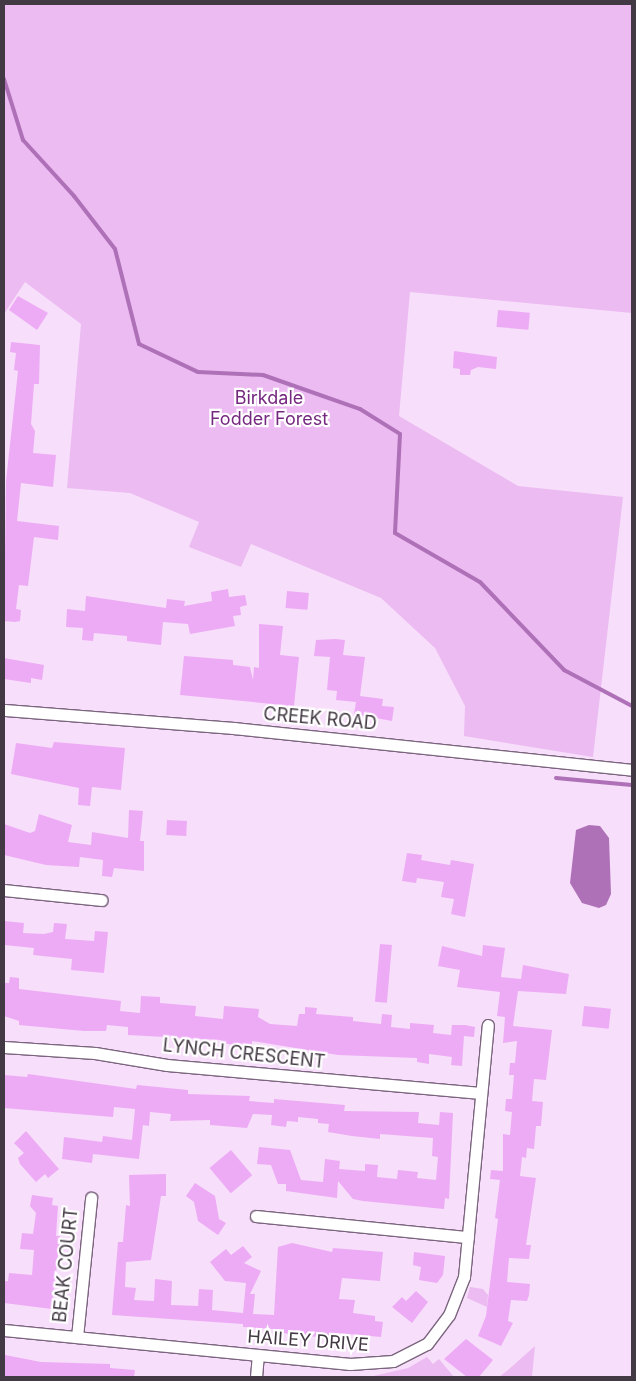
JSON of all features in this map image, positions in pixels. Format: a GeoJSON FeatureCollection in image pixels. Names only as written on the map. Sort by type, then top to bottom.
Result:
{"type":"FeatureCollection","features":[{"type":"Feature","properties":{"kind":"street","name":"CREEK ROAD"},"geometry":{"type":"LineString","coordinates":[[4,710],[234,728],[632,770]]}},
{"type":"Feature","properties":{"kind":"street"},"geometry":{"type":"LineString","coordinates":[[4,890],[102,900]]}},
{"type":"Feature","properties":{"kind":"street","name":"HAILEY DRIVE"},"geometry":{"type":"LineString","coordinates":[[4,1330],[350,1364],[393,1361],[426,1344],[458,1297],[468,1236],[488,1025]]}},
{"type":"Feature","properties":{"kind":"street","name":"LYNCH CRESCENT"},"geometry":{"type":"LineString","coordinates":[[4,1047],[95,1053],[167,1065],[481,1093]]}},
{"type":"Feature","properties":{"kind":"street","name":"BEAK COURT"},"geometry":{"type":"LineString","coordinates":[[77,1337],[91,1198]]}},
{"type":"Feature","properties":{"kind":"street"},"geometry":{"type":"LineString","coordinates":[[256,1216],[468,1236]]}},
{"type":"Feature","properties":{"kind":"street"},"geometry":{"type":"LineString","coordinates":[[256,1377],[258,1356]]}},
{"type":"Feature","properties":{"kind":"green space","name":"Birkdale Fodder Forest"},"geometry":{"type":"Polygon","coordinates":[[[4,4],[632,4],[632,313],[410,292],[399,416],[518,486],[623,497],[593,757],[464,736],[465,706],[435,648],[381,598],[251,544],[241,567],[189,547],[199,522],[130,493],[67,488],[81,324],[25,282],[4,314],[4,4]]]}},
{"type":"Feature","properties":{"kind":"green space"},"geometry":{"type":"Polygon","coordinates":[[[470,1287],[483,1289],[488,1295],[487,1307],[467,1298],[470,1287]]]}},
{"type":"Feature","properties":{"kind":"green space"},"geometry":{"type":"Polygon","coordinates":[[[535,1346],[532,1377],[499,1377],[508,1370],[535,1346]]]}},
{"type":"Feature","properties":{"kind":"green space"},"geometry":{"type":"Polygon","coordinates":[[[427,1357],[433,1364],[439,1359],[454,1377],[369,1377],[408,1368],[427,1357]]]}},
{"type":"Feature","properties":{"kind":"shaded area"},"geometry":{"type":"Polygon","coordinates":[[[589,825],[600,826],[609,838],[611,894],[606,905],[599,908],[582,903],[570,883],[576,830],[589,825]]]}},
{"type":"Feature","properties":{"kind":"building"},"geometry":{"type":"Polygon","coordinates":[[[18,296],[48,313],[37,330],[9,310],[18,296]]]}},
{"type":"Feature","properties":{"kind":"building"},"geometry":{"type":"Polygon","coordinates":[[[498,310],[530,313],[528,330],[497,327],[498,310]]]}},
{"type":"Feature","properties":{"kind":"building"},"geometry":{"type":"Polygon","coordinates":[[[11,342],[40,345],[39,384],[34,384],[31,424],[35,431],[33,453],[56,455],[53,487],[21,483],[17,521],[59,526],[58,540],[34,537],[28,586],[19,585],[16,609],[21,610],[20,621],[15,622],[4,621],[6,481],[18,371],[14,370],[16,353],[10,352],[11,342]]]}},
{"type":"Feature","properties":{"kind":"building"},"geometry":{"type":"Polygon","coordinates":[[[454,351],[497,357],[496,369],[478,367],[471,370],[470,375],[460,375],[460,369],[453,368],[454,351]]]}},
{"type":"Feature","properties":{"kind":"building"},"geometry":{"type":"Polygon","coordinates":[[[228,589],[229,597],[245,595],[247,605],[240,607],[241,615],[233,616],[235,626],[190,634],[188,624],[163,622],[161,645],[127,641],[127,636],[94,633],[93,641],[82,640],[83,628],[66,627],[67,609],[85,611],[86,596],[166,608],[167,599],[185,601],[184,606],[212,601],[211,592],[228,589]]]}},
{"type":"Feature","properties":{"kind":"building"},"geometry":{"type":"Polygon","coordinates":[[[287,591],[309,593],[307,610],[286,608],[287,591]]]}},
{"type":"Feature","properties":{"kind":"building"},"geometry":{"type":"Polygon","coordinates":[[[259,624],[283,626],[280,655],[299,657],[294,706],[180,695],[184,656],[233,660],[233,665],[250,667],[253,680],[254,667],[259,668],[259,624]]]}},
{"type":"Feature","properties":{"kind":"building"},"geometry":{"type":"Polygon","coordinates":[[[316,640],[345,640],[343,655],[365,657],[360,696],[383,699],[382,706],[394,707],[392,721],[354,714],[356,702],[336,700],[337,691],[327,690],[330,657],[314,656],[316,640]]]}},
{"type":"Feature","properties":{"kind":"building"},"geometry":{"type":"Polygon","coordinates":[[[4,658],[44,665],[42,680],[31,678],[31,683],[4,679],[4,658]]]}},
{"type":"Feature","properties":{"kind":"building"},"geometry":{"type":"Polygon","coordinates":[[[54,742],[125,748],[121,790],[92,787],[90,806],[78,805],[79,788],[11,774],[16,743],[52,748],[54,742]]]}},
{"type":"Feature","properties":{"kind":"building"},"geometry":{"type":"Polygon","coordinates":[[[129,810],[143,811],[140,841],[144,841],[144,871],[114,868],[112,877],[102,876],[103,860],[80,857],[79,867],[46,865],[4,855],[4,824],[30,833],[35,831],[39,814],[72,825],[68,842],[91,845],[92,832],[128,838],[129,810]]]}},
{"type":"Feature","properties":{"kind":"building"},"geometry":{"type":"Polygon","coordinates":[[[167,820],[187,821],[186,836],[166,835],[167,820]]]}},
{"type":"Feature","properties":{"kind":"building"},"geometry":{"type":"Polygon","coordinates":[[[407,853],[422,855],[421,860],[450,865],[451,860],[474,864],[465,917],[451,914],[454,899],[441,897],[444,882],[417,878],[416,883],[402,881],[407,853]]]}},
{"type":"Feature","properties":{"kind":"building"},"geometry":{"type":"Polygon","coordinates":[[[4,921],[24,923],[23,933],[44,934],[53,932],[54,923],[67,924],[65,939],[94,941],[95,931],[108,932],[104,973],[71,970],[72,959],[33,955],[34,948],[4,945],[4,921]]]}},
{"type":"Feature","properties":{"kind":"building"},"geometry":{"type":"Polygon","coordinates":[[[380,944],[392,945],[387,1003],[375,1002],[380,944]]]}},
{"type":"Feature","properties":{"kind":"building"},"geometry":{"type":"Polygon","coordinates":[[[483,945],[505,948],[501,977],[521,979],[523,965],[569,974],[566,994],[518,991],[513,1026],[552,1030],[546,1080],[534,1079],[532,1101],[543,1102],[541,1126],[536,1126],[534,1149],[527,1148],[526,1158],[522,1157],[520,1176],[536,1178],[526,1245],[531,1245],[529,1259],[509,1258],[507,1282],[530,1284],[529,1295],[527,1301],[511,1300],[508,1321],[513,1323],[501,1346],[478,1336],[486,1316],[498,1219],[495,1218],[500,1180],[490,1179],[491,1170],[503,1171],[503,1134],[510,1135],[512,1112],[505,1111],[506,1099],[512,1099],[514,1075],[509,1075],[510,1063],[515,1063],[517,1041],[503,1043],[505,1017],[497,1016],[500,992],[457,987],[460,970],[438,966],[442,946],[482,956],[483,945]]]}},
{"type":"Feature","properties":{"kind":"building"},"geometry":{"type":"Polygon","coordinates":[[[10,977],[19,978],[19,989],[121,1001],[120,1011],[140,1013],[141,996],[160,997],[160,1003],[196,1006],[195,1016],[223,1019],[224,1006],[259,1009],[258,1017],[270,1024],[297,1026],[299,1014],[305,1014],[305,1007],[317,1008],[316,1014],[353,1017],[353,1021],[381,1024],[382,1014],[392,1015],[391,1027],[410,1029],[410,1023],[434,1025],[433,1033],[451,1035],[452,1025],[465,1025],[475,1027],[474,1037],[464,1036],[462,1066],[451,1065],[452,1057],[429,1054],[429,1064],[417,1062],[417,1058],[338,1055],[252,1041],[252,1047],[220,1043],[221,1040],[128,1035],[128,1027],[107,1025],[106,1031],[84,1031],[19,1025],[19,1021],[4,1016],[4,983],[9,983],[10,977]]]}},
{"type":"Feature","properties":{"kind":"building"},"geometry":{"type":"Polygon","coordinates":[[[584,1006],[611,1009],[609,1029],[582,1026],[584,1006]]]}},
{"type":"Feature","properties":{"kind":"building"},"geometry":{"type":"Polygon","coordinates":[[[28,1074],[136,1089],[137,1085],[188,1090],[188,1094],[250,1096],[249,1101],[274,1103],[274,1099],[345,1105],[344,1111],[419,1112],[418,1123],[439,1125],[440,1112],[453,1113],[449,1199],[445,1198],[444,1209],[363,1201],[353,1199],[338,1181],[337,1198],[286,1191],[286,1184],[278,1184],[271,1165],[257,1164],[259,1147],[290,1150],[301,1180],[323,1182],[325,1159],[340,1161],[339,1169],[365,1171],[365,1164],[378,1165],[377,1177],[397,1179],[398,1170],[418,1172],[417,1178],[436,1180],[438,1157],[432,1156],[433,1138],[380,1134],[380,1139],[352,1136],[328,1132],[329,1124],[318,1123],[318,1119],[298,1117],[298,1122],[287,1121],[286,1127],[271,1125],[272,1115],[253,1114],[247,1128],[210,1125],[210,1120],[170,1121],[171,1114],[150,1112],[149,1126],[143,1125],[139,1159],[93,1154],[92,1163],[62,1159],[64,1137],[102,1142],[103,1136],[132,1140],[135,1109],[114,1107],[113,1117],[4,1108],[4,1075],[27,1077],[28,1074]]]}},
{"type":"Feature","properties":{"kind":"building"},"geometry":{"type":"Polygon","coordinates":[[[26,1131],[59,1169],[48,1178],[45,1174],[36,1182],[20,1164],[18,1158],[24,1153],[14,1143],[26,1131]]]}},
{"type":"Feature","properties":{"kind":"building"},"geometry":{"type":"Polygon","coordinates":[[[231,1150],[252,1175],[231,1193],[210,1168],[231,1150]]]}},
{"type":"Feature","properties":{"kind":"building"},"geometry":{"type":"Polygon","coordinates":[[[166,1174],[166,1196],[161,1196],[151,1260],[126,1262],[125,1287],[136,1288],[134,1300],[154,1301],[155,1279],[172,1281],[171,1305],[198,1306],[199,1289],[213,1290],[212,1310],[243,1313],[246,1283],[225,1281],[210,1262],[226,1249],[231,1255],[243,1246],[252,1257],[244,1263],[261,1271],[250,1294],[255,1294],[253,1314],[274,1315],[278,1247],[292,1243],[332,1252],[333,1248],[383,1252],[380,1281],[342,1278],[339,1299],[355,1300],[353,1313],[375,1316],[375,1321],[383,1322],[381,1337],[337,1333],[336,1339],[273,1332],[274,1329],[243,1327],[243,1324],[112,1315],[118,1242],[123,1242],[126,1205],[130,1206],[129,1175],[166,1174]]]}},
{"type":"Feature","properties":{"kind":"building"},"geometry":{"type":"Polygon","coordinates":[[[195,1183],[215,1196],[219,1219],[226,1223],[218,1235],[198,1221],[194,1202],[186,1196],[195,1183]]]}},
{"type":"Feature","properties":{"kind":"building"},"geometry":{"type":"Polygon","coordinates":[[[32,1195],[53,1198],[52,1205],[58,1206],[56,1236],[60,1236],[52,1309],[4,1303],[4,1281],[8,1281],[9,1273],[32,1275],[34,1250],[20,1249],[22,1233],[33,1234],[36,1213],[30,1206],[32,1195]]]}},
{"type":"Feature","properties":{"kind":"building"},"geometry":{"type":"Polygon","coordinates":[[[414,1252],[445,1256],[443,1275],[437,1283],[419,1280],[421,1267],[413,1265],[414,1252]]]}},
{"type":"Feature","properties":{"kind":"building"},"geometry":{"type":"Polygon","coordinates":[[[416,1291],[428,1302],[412,1323],[392,1307],[402,1297],[406,1301],[416,1291]]]}},
{"type":"Feature","properties":{"kind":"building"},"geometry":{"type":"Polygon","coordinates":[[[466,1339],[493,1360],[479,1377],[467,1377],[444,1359],[466,1339]]]}},
{"type":"Feature","properties":{"kind":"building"},"geometry":{"type":"Polygon","coordinates":[[[5,1355],[41,1362],[110,1364],[110,1368],[135,1370],[134,1377],[4,1377],[5,1355]]]}},
{"type":"Feature","properties":{"kind":"waterway"},"geometry":{"type":"LineString","coordinates":[[4,79],[23,140],[74,196],[115,249],[139,344],[198,372],[263,375],[360,409],[400,434],[395,533],[480,582],[564,670],[632,706]]}},
{"type":"Feature","properties":{"kind":"waterway"},"geometry":{"type":"LineString","coordinates":[[556,778],[632,785]]}}]}
